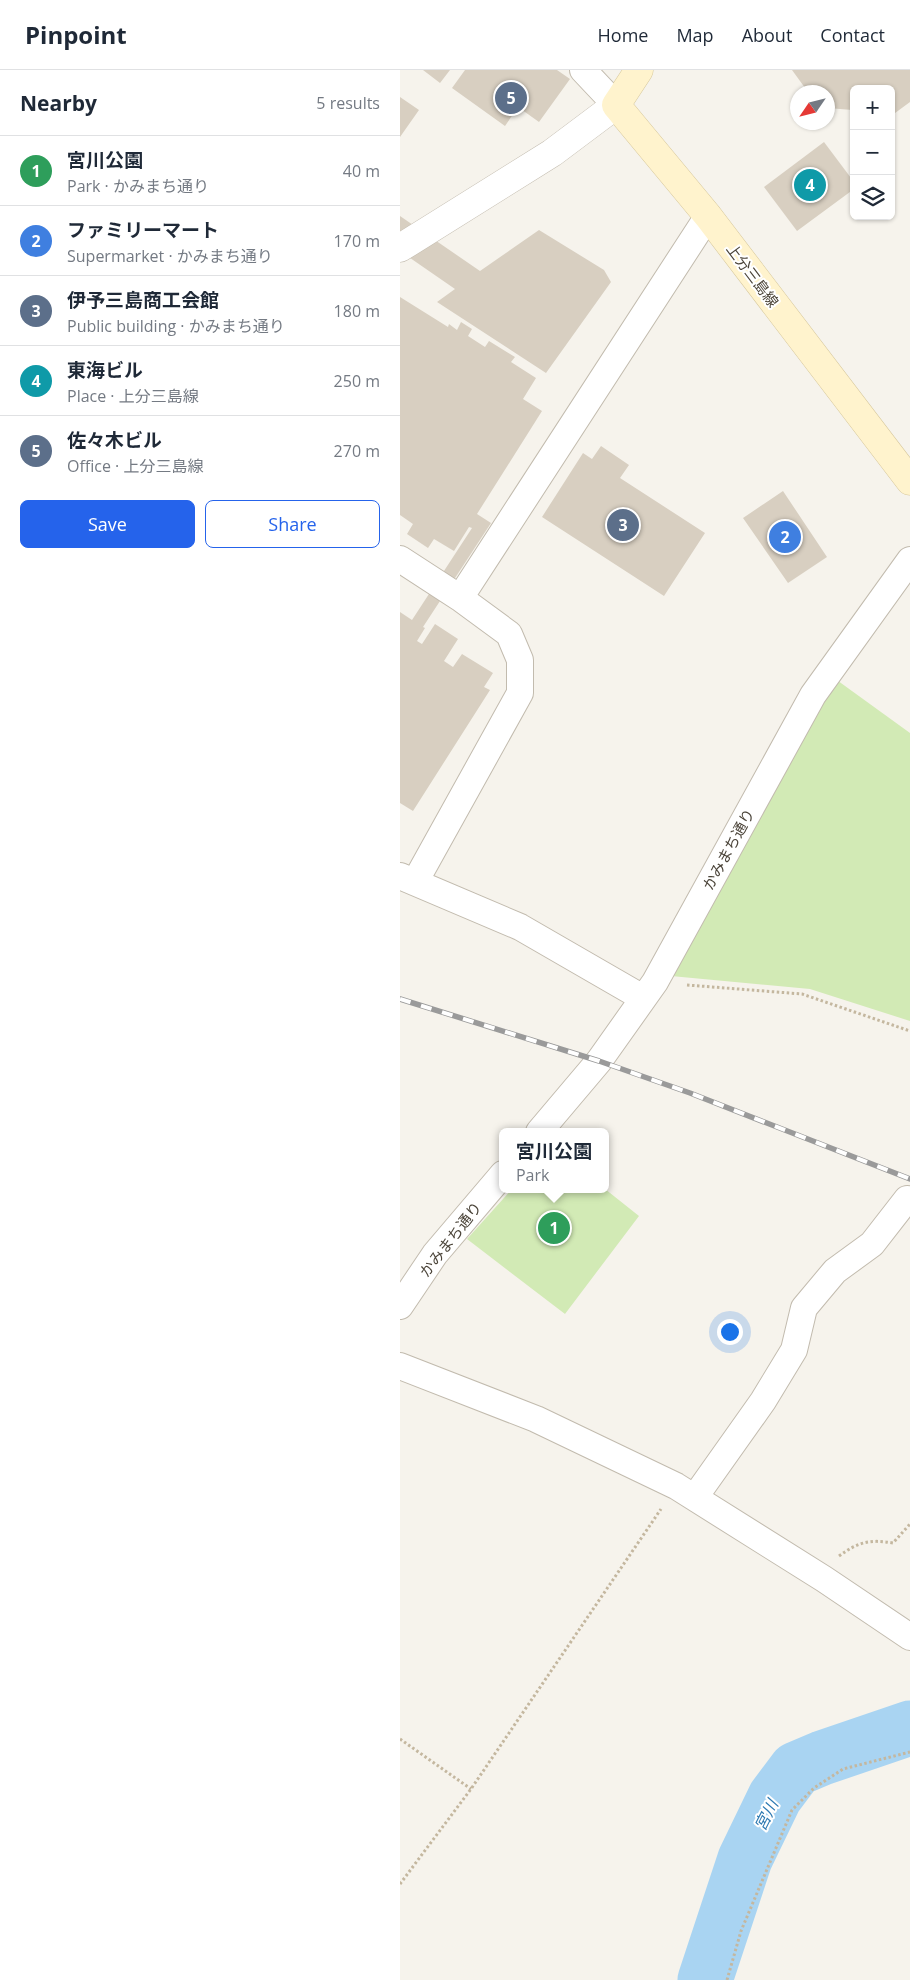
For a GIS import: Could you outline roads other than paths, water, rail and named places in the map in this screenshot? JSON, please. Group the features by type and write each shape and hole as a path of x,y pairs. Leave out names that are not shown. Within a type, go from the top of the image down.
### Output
{"main road":[{"path":"616,105 639,70"},
{"name":"上分三島線","path":"616,105 708,216 910,481"}],"street":[{"path":"400,248 552,153 616,105 584,70"},
{"path":"460,598 708,216"},
{"path":"400,558 460,598 509,634 520,660 520,694 407,879 520,927 649,990"},
{"name":"かみまち通り","path":"542,1128 599,1061 649,990 813,694 910,560"},
{"name":"かみまち通り","path":"400,1306 435,1254 499,1179"},
{"path":"685,1492 763,1401 794,1350 804,1308 835,1271 872,1244 907,1199 910,1201"},
{"path":"400,1366 536,1419 685,1492 824,1579 910,1637"}],"waterway":[{"name":"宮川","path":"705,1980 745,1859 775,1797 796,1769 822,1758 910,1728"}],"railway":[{"path":"400,999 599,1061 690,1093 910,1179"}],"place":[{"name":"佐々木ビル","path":"511,98"},
{"name":"東海ビル","path":"810,185"},
{"name":"伊予三島商工会館","path":"623,525"},
{"name":"ファミリーマート","path":"785,537"},
{"name":"宮川公園","path":"554,1228"}]}
